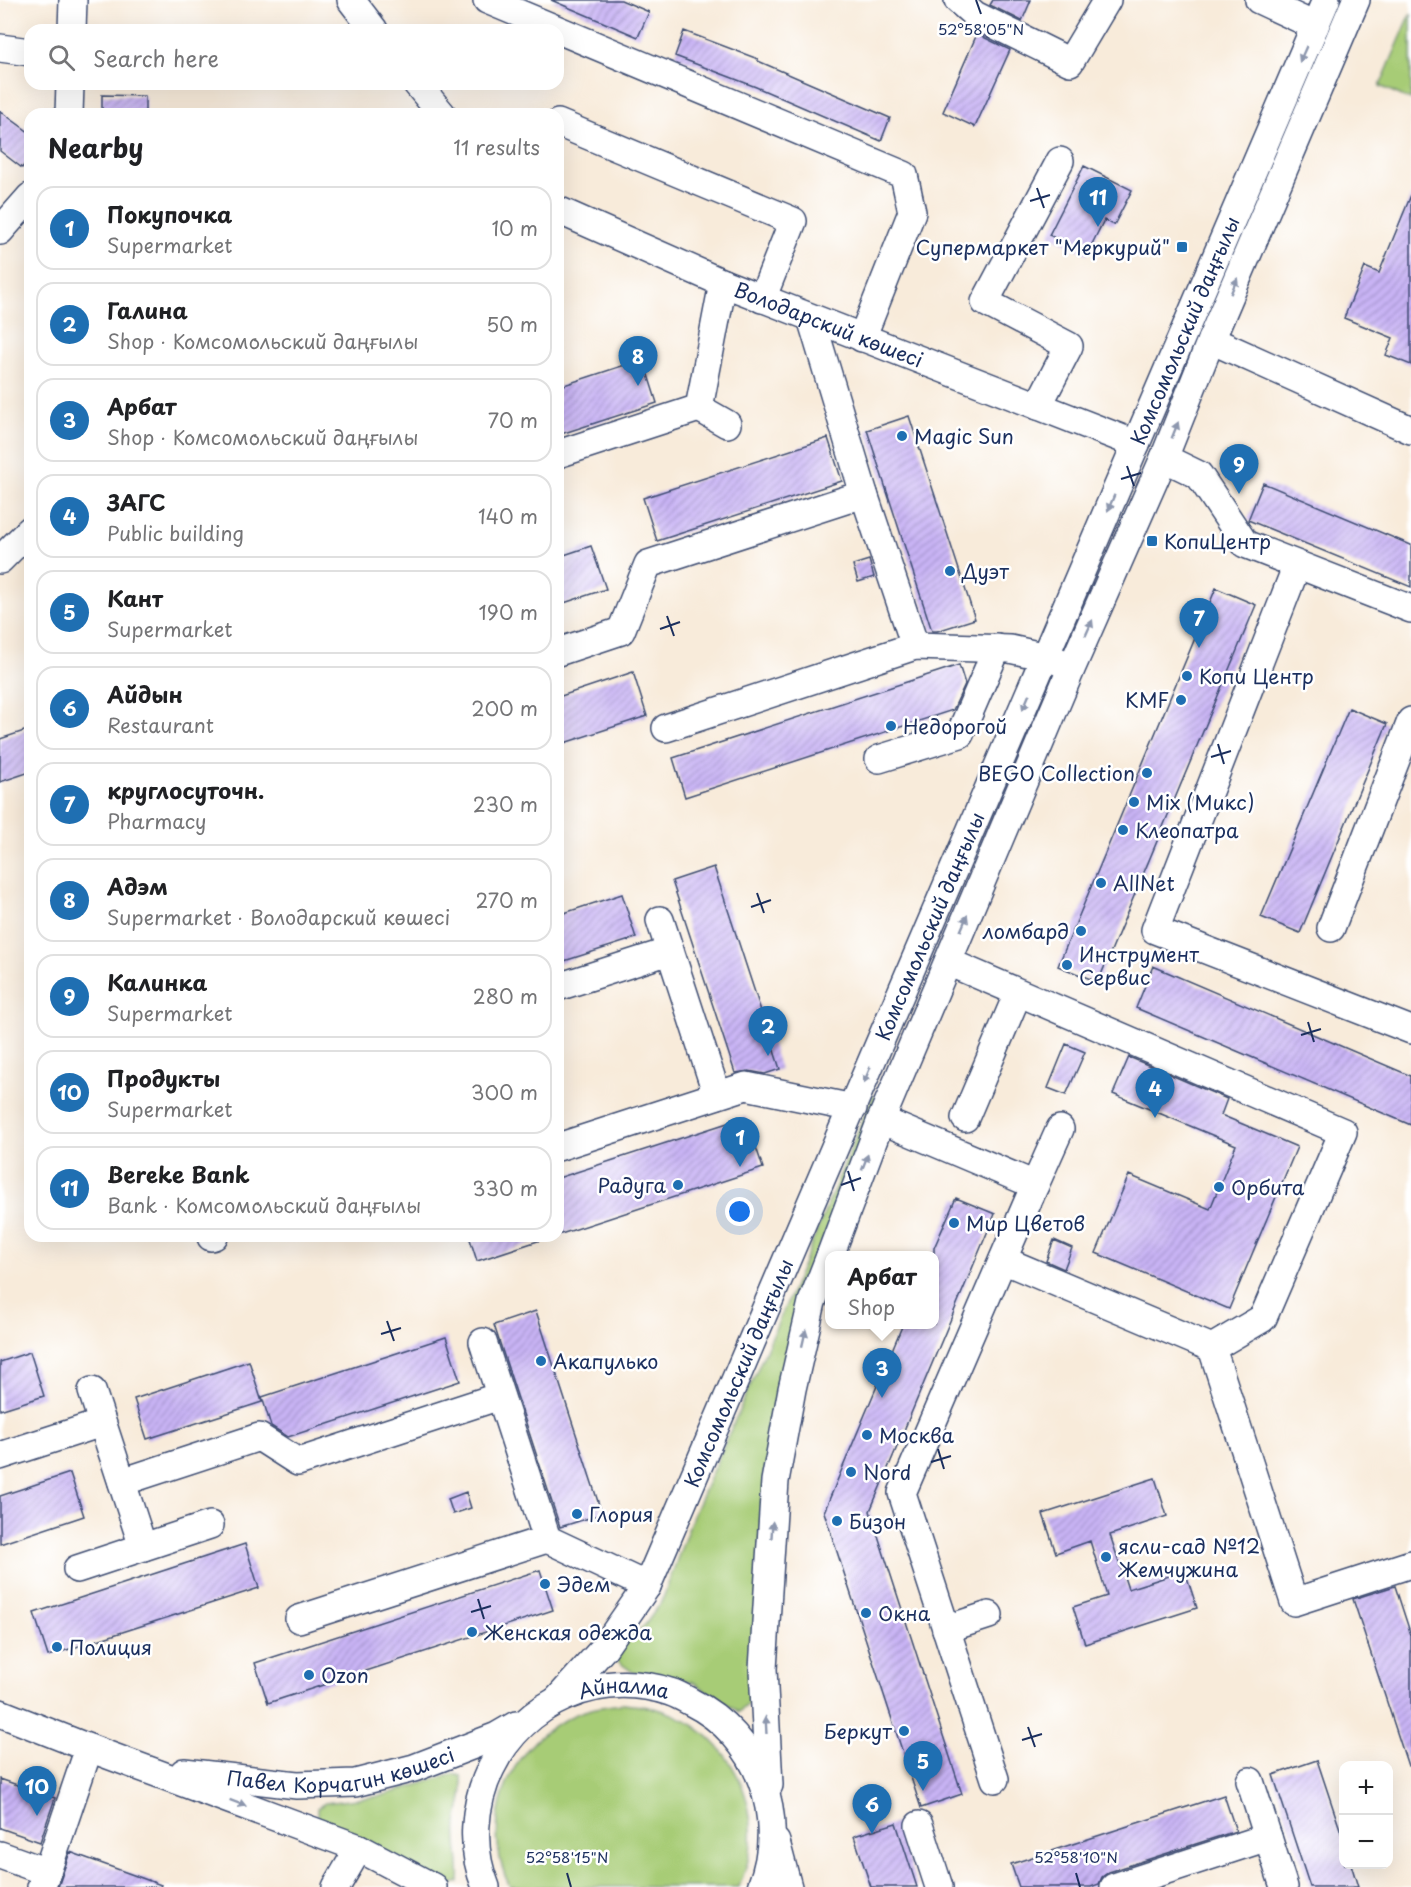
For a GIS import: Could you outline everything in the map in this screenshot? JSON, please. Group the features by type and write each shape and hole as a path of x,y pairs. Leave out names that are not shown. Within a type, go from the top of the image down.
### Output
{"street":[{"path":"72,24 73,0"},
{"path":"351,0 369,24"},
{"path":"488,0 545,24"},
{"path":"958,0 975,15 1070,62 1107,0"},
{"path":"1259,0 1315,26"},
{"name":"Комсомольский даңғылы","path":"558,1699 604,1648 647,1586 1326,0"},
{"name":"Комсомольский даңғылы","path":"832,1251 881,1120 1072,667 1164,458 1211,340 1356,0"},
{"path":"564,32 904,175 912,212 862,338"},
{"path":"0,48 24,51"},
{"path":"69,108 70,90"},
{"path":"422,90 437,108"},
{"path":"564,125 794,221 762,299"},
{"path":"1262,148 1288,160"},
{"path":"1038,406 1069,346 985,302 1060,161"},
{"path":"0,231 24,204"},
{"name":"Володарский көшесі","path":"564,213 723,284 1136,444"},
{"path":"699,408 723,284"},
{"path":"811,318 864,494 915,646"},
{"path":"1211,340 1411,430"},
{"path":"564,452 699,408 727,424"},
{"path":"1164,458 1199,475 1245,544 1411,609"},
{"path":"564,650 621,632 648,564 864,494"},
{"path":"0,560 24,536"},
{"path":"1297,565 1155,930 1411,1030"},
{"path":"666,728 915,646 1010,649 1046,657 1072,667"},
{"path":"879,759 960,734 997,648"},
{"path":"1331,928 1411,721"},
{"path":"660,920 717,1095"},
{"path":"564,985 670,951"},
{"path":"948,962 1342,1132 1263,1318 1212,1348"},
{"path":"965,1118 1018,993"},
{"path":"564,1145 746,1086 853,1108"},
{"path":"881,1120 1035,1185"},
{"path":"995,1779 902,1494 1060,1129"},
{"path":"1003,1260 1212,1348 1294,1602 1411,1564"},
{"name":"Комсомольский даңғылы","path":"771,1816 763,1669 775,1481 792,1389 812,1302 825,1269"},
{"path":"483,1342 547,1539"},
{"path":"92,1391 143,1547"},
{"path":"122,1482 260,1437 298,1462 500,1396"},
{"path":"0,1456 102,1423"},
{"path":"77,1569 210,1525"},
{"path":"299,1619 547,1539 647,1586"},
{"path":"946,1629 989,1615"},
{"name":"Айналма","path":"486,1887 479,1871 475,1829 482,1787 500,1749 528,1718 558,1699 595,1687 633,1684 671,1692 706,1709 735,1735 757,1767 771,1816 768,1870 761,1887"},
{"name":"Павел Корчагин көшесі","path":"0,1713 359,1848 433,1887"},
{"name":"Павел Корчагин көшесі","path":"144,1768 297,1785 355,1783 414,1768 497,1736 528,1718"},
{"path":"0,1855 44,1879 89,1748"},
{"path":"1250,1781 1284,1887"},
{"path":"771,1816 788,1887"},
{"path":"919,1826 939,1887"},
{"path":"1114,1887 1268,1837"},
{"path":"336,1887 359,1848"}],"green space":[{"path":"1411,13 1411,100 1380,86"},
{"path":"873,1095 881,1099 819,1249 754,1699 739,1712 693,1682 634,1673 616,1660 620,1646 645,1625 662,1601 694,1513 792,1291"},
{"path":"623,1704 659,1709 685,1720 719,1748 732,1766 749,1807 751,1829 750,1852 739,1887 510,1887 501,1864 498,1815 504,1792 514,1770 527,1749 545,1732 566,1719 594,1708"},
{"path":"453,1774 461,1776 463,1788 457,1824 459,1882 448,1886 322,1825 317,1818 317,1808 325,1803 381,1796"}],"building":[{"path":"551,0 621,0 649,12 638,37"},
{"path":"993,0 1031,0 1022,21 990,5"},
{"path":"684,31 758,59 758,61 890,118 881,141 756,87 675,56"},
{"path":"977,34 1010,50 975,127 943,112"},
{"path":"102,95 145,96 145,108 102,108"},
{"path":"0,111 24,129 24,165 22,168 0,151"},
{"path":"1084,166 1132,190 1114,225 1104,220 1087,254 1049,235"},
{"path":"1411,195 1411,365 1386,355 1393,338 1344,318 1365,267 1379,273"},
{"path":"643,359 657,403 564,433 564,385"},
{"path":"909,416 975,619 937,631 932,631 867,430"},
{"path":"828,438 842,481 657,541 643,498"},
{"path":"1263,483 1411,545 1411,587 1248,520"},
{"path":"591,546 606,589 564,603 564,555"},
{"path":"869,560 874,577 858,582 853,565"},
{"path":"1216,588 1256,605 1098,982 1058,966"},
{"path":"959,665 965,684 953,710 685,797 673,758"},
{"path":"633,672 647,716 564,743 564,695"},
{"path":"1349,708 1387,724 1300,933 1261,917"},
{"path":"24,731 24,774 0,782 0,739"},
{"path":"714,867 780,1069 765,1074 749,1071 735,1073 672,881"},
{"path":"622,894 636,938 564,961 564,913"},
{"path":"1153,966 1411,1076 1411,1125 1136,1008"},
{"path":"1066,1044 1085,1052 1066,1095 1048,1088"},
{"path":"1129,1057 1227,1099 1221,1115 1297,1147 1229,1309 1096,1253 1129,1175 1210,1209 1236,1145 1113,1094"},
{"path":"746,1117 763,1168 564,1233 564,1176"},
{"path":"956,1198 995,1214 870,1511 962,1794 921,1808 824,1512 901,1329 939,1329 939,1251 934,1251"},
{"path":"1054,1240 1072,1248 1064,1269 1046,1261"},
{"path":"471,1242 535,1242 477,1261"},
{"path":"536,1311 602,1514 560,1527 494,1325"},
{"path":"446,1337 460,1381 288,1437 271,1426 262,1397"},
{"path":"30,1352 44,1396 0,1410 0,1362"},
{"path":"249,1361 262,1402 147,1439 134,1399"},
{"path":"70,1473 84,1516 0,1544 0,1496"},
{"name":"ясли-сад №12 Жемчужина","path":"1155,1478 1167,1516 1110,1535 1128,1589 1185,1571 1197,1608 1085,1644 1073,1607 1107,1596 1090,1541 1056,1553 1043,1514"},
{"path":"466,1492 471,1508 453,1514 448,1499"},
{"path":"245,1544 259,1588 48,1656 34,1613"},
{"path":"540,1570 553,1610 268,1703 255,1663"},
{"path":"1395,1586 1411,1635 1411,1766 1408,1766 1353,1599"},
{"path":"1317,1760 1339,1826 1339,1869 1353,1869 1358,1887 1310,1887 1273,1775"},
{"path":"0,1779 55,1798 40,1842 0,1828"},
{"path":"1224,1795 1236,1831 1109,1872 1102,1877 1099,1884 1091,1887 1019,1887 1011,1864"},
{"path":"896,1823 917,1887 871,1887 854,1836"},
{"path":"70,1852 161,1885 160,1887 58,1887"}],"place":[{"name":"Bereke Bank","path":"1098,227"},
{"name":"Супермаркет \"Меркурий\"","path":"1182,247"},
{"name":"Адэм","path":"638,386"},
{"name":"Magic Sun","path":"902,436"},
{"name":"Калинка","path":"1239,494"},
{"name":"КопиЦентр","path":"1152,541"},
{"name":"Дуэт","path":"950,571"},
{"name":"круглосуточн.","path":"1199,648"},
{"name":"Копи Центр","path":"1187,676"},
{"name":"KMF","path":"1181,700"},
{"name":"Недорогой","path":"891,726"},
{"name":"BEGO Collection","path":"1147,773"},
{"name":"Mix (Микс)","path":"1134,802"},
{"name":"Клеопатра","path":"1123,830"},
{"name":"AllNet","path":"1101,883"},
{"name":"ломбард","path":"1081,931"},
{"name":"Инструмент Сервис","path":"1067,965"},
{"name":"Галина","path":"768,1056"},
{"name":"ЗАГС","path":"1155,1118"},
{"name":"Покупочка","path":"740,1167"},
{"name":"Радуга","path":"678,1185"},
{"name":"Орбита","path":"1219,1187"},
{"name":"Мир Цветов","path":"954,1223"},
{"name":"Акапулько","path":"541,1361"},
{"name":"Арбат","path":"882,1398"},
{"name":"Москва","path":"867,1435"},
{"name":"Nord","path":"851,1472"},
{"name":"Глория","path":"577,1514"},
{"name":"Бизон","path":"837,1521"},
{"name":"ясли-сад №12 Жемчужина","path":"1106,1557"},
{"name":"Эдем","path":"545,1584"},
{"name":"Окна","path":"866,1613"},
{"name":"Женская одежда","path":"472,1632"},
{"name":"Полиция","path":"57,1647"},
{"name":"Ozon","path":"309,1675"},
{"name":"Беркут","path":"904,1731"},
{"name":"Кант","path":"923,1791"},
{"name":"Продукты","path":"37,1816"},
{"name":"Айдын","path":"872,1834"}]}
